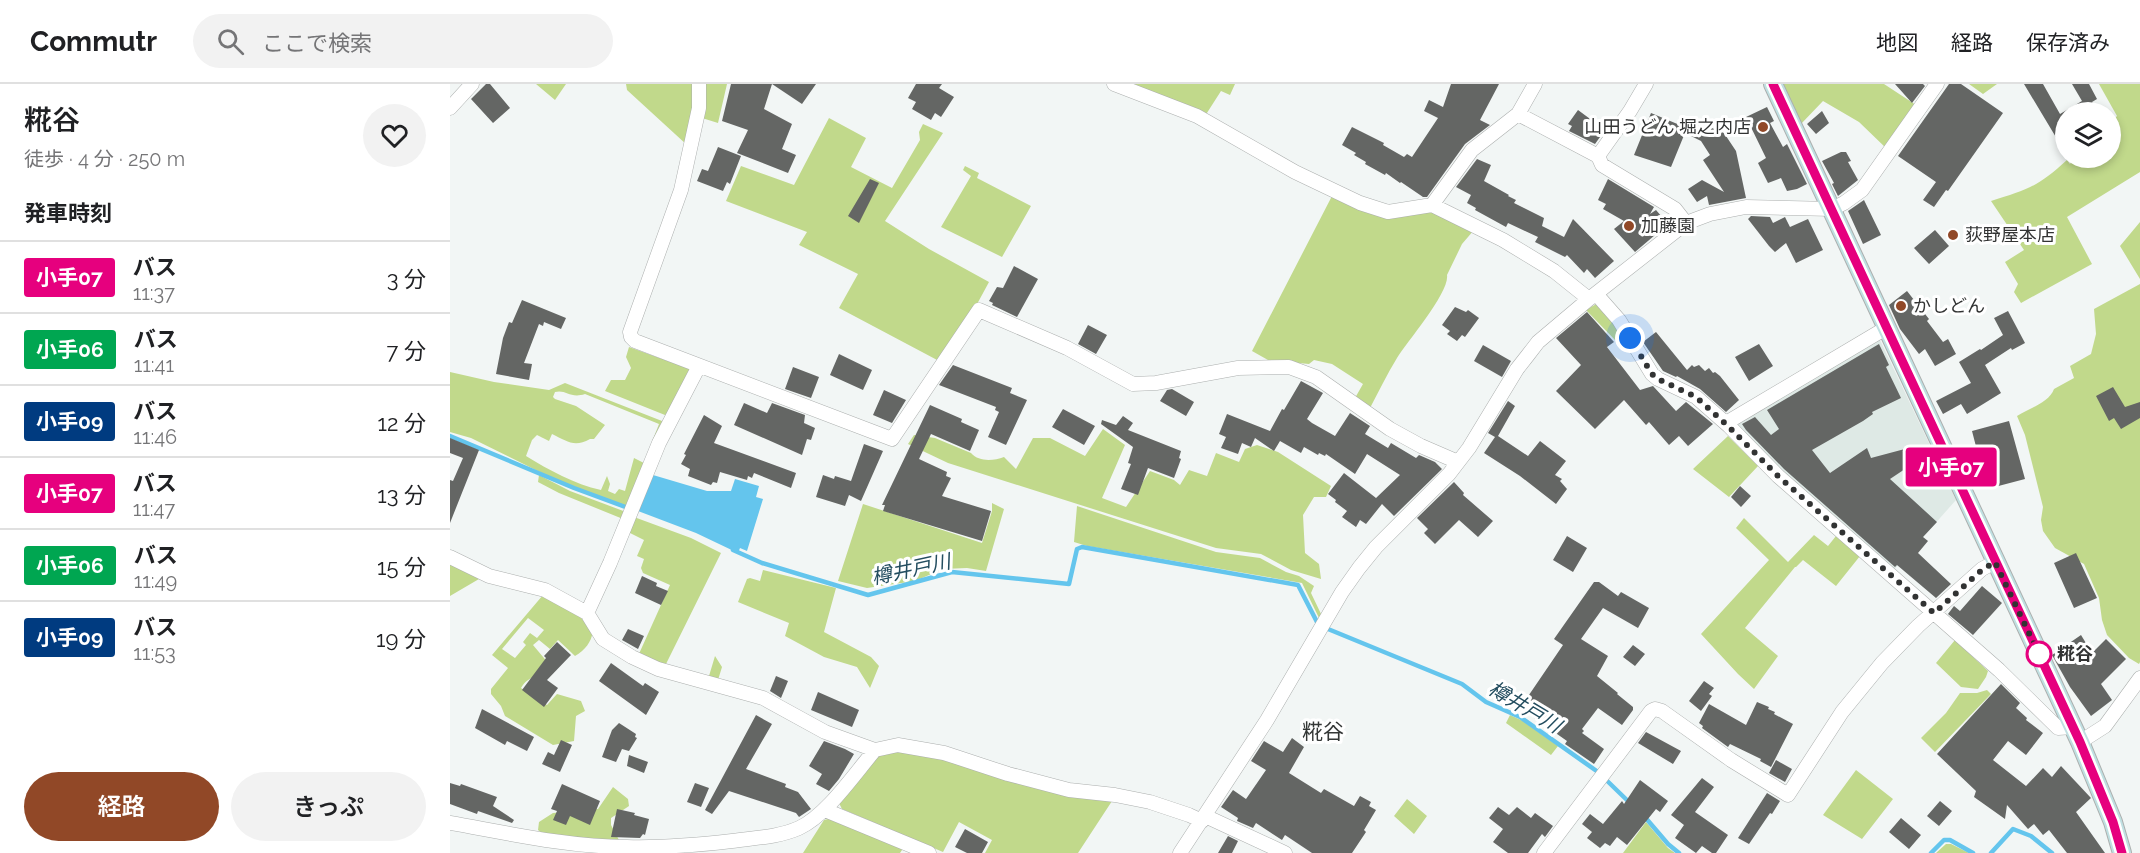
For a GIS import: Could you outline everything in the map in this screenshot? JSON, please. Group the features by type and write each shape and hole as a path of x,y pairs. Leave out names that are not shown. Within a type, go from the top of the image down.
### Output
{"main road":[{"path":"1773,84 2077,735 2113,822 2122,853"}],"street":[{"path":"450,108 472,84"},
{"path":"699,84 699,108 681,190 630,332 631,338 635,341 892,439 979,310 1067,348 1133,384 1156,383 1238,368 1280,367 1304,371 1390,429 1458,462"},
{"path":"1114,84 1197,117 1295,172 1360,202 1388,212 1432,205 1503,240 1564,278 1619,320 1652,374 1696,397 1726,423 1778,476 1999,670 2058,728 2077,735 2105,726 2140,678"},
{"path":"1432,205 1472,150 1518,114 1535,84"},
{"path":"1598,156 1646,84"},
{"path":"1180,853 1267,720 1342,592 1376,547 1449,474 1469,448 1517,369 1538,342 1686,223 1710,214 1746,207 1832,209 1845,203 1862,190 1937,84"},
{"path":"1518,114 1598,156 1602,165 1675,209 1686,223"},
{"path":"1726,423 1886,328"},
{"path":"587,613 659,443 699,366"},
{"path":"450,557 489,576 545,590 587,613 603,639 632,657 658,669 764,698 825,732 875,750 898,745 944,753 1008,774 1069,790 1150,802 1203,818 1286,853"},
{"path":"1544,853 1651,711 1655,710 1662,711 1731,760 1788,795 1842,712 1882,663 1918,626 1982,570 1995,562"},
{"path":"450,823 549,840 625,848 727,841 782,833 799,828 825,810 875,750"},
{"path":"825,810 929,853"}],"shaded area":[{"path":"1875,338 1880,340 1956,500 1892,572 1755,450 1734,422"}],"green space":[{"path":"536,84 566,84 555,100"},
{"path":"626,84 695,84 695,105 687,145 627,90"},
{"path":"705,84 727,84 718,123 702,118"},
{"path":"1124,84 1235,84 1230,95 1221,91 1205,116"},
{"path":"1780,84 1884,84 1916,105 1887,149 1859,122 1823,101 1800,125"},
{"path":"1969,84 1997,84 1983,94"},
{"path":"2099,84 2140,84 2140,172 2067,217 2092,264 2021,303 2014,292 2018,284 2005,262 2024,250 1991,201 2032,186 2058,168 2121,168 2121,102 2109,102"},
{"path":"829,118 866,138 851,167 892,188 920,140 919,132 923,124 943,133 885,221 929,249 989,282 976,306 939,361 839,308 858,274 799,245 807,232 726,201 741,166 794,185"},
{"path":"965,166 979,173 977,178 1031,206 1002,257 941,227 971,176 963,170"},
{"path":"1332,196 1355,206 1430,210 1474,230 1462,244 1435,305 1397,358 1370,408 1355,398 1363,384 1332,364 1314,360 1309,364 1268,360 1252,351"},
{"path":"2140,222 2140,279 2120,246"},
{"path":"2140,284 2139,664 2129,658 2107,635 2099,598 2084,564 2055,548 2043,531 2041,520 2043,507 2025,435 2017,416 2043,402 2054,389 2074,378 2070,366 2091,354 2096,334 2094,309"},
{"path":"1598,303 1624,334 1615,340 1586,310"},
{"path":"629,347 690,369 672,412 665,415 605,391 611,380 625,380 631,368 626,357"},
{"path":"450,372 494,382 549,390 565,383 665,423 646,457 659,424 585,394 576,395 559,391 555,392 553,397 555,399 576,406 605,425 594,439 584,442 571,442 552,434 549,441 537,435 532,440 526,456 571,480 601,490 607,476 610,484 608,491 615,494 619,489 625,491 634,458 644,463 627,508 564,484 471,438 450,432"},
{"path":"1103,429 1125,445 1102,498 1126,507 1150,471 1174,480 1180,485 1189,470 1207,476 1216,453 1239,462 1245,449 1257,445 1278,452 1331,486 1326,497 1314,497 1303,515 1305,553 1319,564 1321,579 1291,570 1261,554 1216,548 948,463 908,444 914,435 935,438 982,459 991,460 1004,457 1016,469 1033,438 1050,438 1085,456"},
{"path":"1728,436 1758,466 1729,497 1693,469"},
{"path":"539,475 570,491 626,512 623,519 538,482"},
{"path":"992,503 1004,509 986,571 967,568 943,569 915,581 867,588 838,581 863,504 982,543 992,511"},
{"path":"1077,506 1216,552 1260,558 1286,572 1299,576 1314,586 1311,593 1322,616 1320,620 1302,583 1074,542"},
{"path":"634,517 691,538 721,553 665,666 638,656 670,585 643,573 641,568 644,559 637,556 644,540 628,532"},
{"path":"1744,518 1788,562 1814,535 1828,546 1836,536 1860,556 1836,586 1803,560 1745,628 1778,656 1754,689 1701,634 1769,560 1736,528"},
{"path":"450,561 479,579 450,596"},
{"path":"763,570 836,588 824,632 871,657 879,666 870,688 857,667 824,657 785,636 789,623 738,602 747,579 760,581"},
{"path":"543,595 576,612 593,631 587,646 575,656 558,640 550,649 539,640 533,645 549,664 546,669 524,683 521,688 547,705 557,694 581,701 585,711 576,716 574,741 553,745 505,716 501,706 491,694 491,689 508,668 492,655","holes":["528,618 544,630 537,638 530,633 523,642 526,645 515,658 502,649"]},
{"path":"1955,640 1988,671 1978,689 1961,687 1936,663"},
{"path":"715,656 722,667 718,680 709,676"},
{"path":"1987,690 1991,694 1935,752 1921,738 1946,713 1960,693 1977,693"},
{"path":"1510,715 1523,721 1558,746 1551,755 1506,723"},
{"path":"890,751 916,753 1114,798 1078,853 985,853 992,840 959,822 943,852 842,809 839,803 875,757"},
{"path":"1856,770 1893,799 1862,839 1823,815"},
{"path":"613,787 628,799 629,806 611,818 611,825 620,842 543,834 538,830 539,822 553,813 598,809"},
{"path":"1407,799 1427,816 1414,834 1394,816"},
{"path":"832,818 904,847 900,853 803,853 824,820"},
{"path":"1646,822 1668,848 1675,853 1623,853"},
{"path":"1946,844 1951,844 1969,853 1936,853"}],"water":[{"path":"653,475 707,491 731,491 735,479 759,486 756,497 763,499 747,551 740,548 738,553 696,533 638,511"}],"building":[{"path":"486,84 490,84 510,108 493,123 471,99"},
{"path":"731,84 772,84 764,109 792,124 782,149 796,155 788,173 737,153 748,130 722,121"},
{"path":"772,84 816,84 802,104"},
{"path":"916,84 942,84 939,88 954,97 941,117 935,113 931,120 912,109 916,102 908,98"},
{"path":"1451,84 1499,84 1480,120 1490,125 1465,144 1427,197 1423,197 1386,173 1385,175 1365,164 1366,162 1354,155 1356,153 1342,145 1352,127 1384,143 1383,145 1404,157 1407,154 1412,157 1438,118 1424,111 1429,100 1443,107"},
{"path":"1895,84 1923,84 1925,86 1912,103"},
{"path":"1949,84 1961,84 2003,113 1948,191 1946,190 1934,207 1923,200 1936,182 1898,156"},
{"path":"2024,84 2043,84 2055,105 2055,136"},
{"path":"2072,84 2089,84 2097,99 2092,102 2080,102 2082,101"},
{"path":"1767,107 1774,121 1770,123 1783,147 1787,144 1807,184 1797,189 1787,191 1781,178 1768,183 1758,163 1766,158 1746,117"},
{"path":"1578,110 1605,130 1595,144 1569,131 1572,126 1568,124"},
{"path":"1822,111 1829,123 1816,134 1807,124"},
{"path":"1651,113 1687,128 1671,167 1634,155"},
{"path":"1695,121 1724,133 1736,151 1746,198 1709,205 1707,196 1697,202 1688,189 1702,180 1724,192 1703,160 1710,155 1701,141 1689,135"},
{"path":"718,147 741,156 730,184 727,182 723,191 697,181 702,169 708,171"},
{"path":"1846,152 1851,161 1848,162 1858,180 1838,196 1822,161"},
{"path":"1477,159 1491,165 1484,181 1516,200 1514,203 1544,218 1542,226 1564,237 1573,219 1614,261 1595,278 1587,269 1584,273 1567,255 1565,257 1535,242 1538,237 1508,223 1506,227 1475,210 1476,208 1467,203 1471,195 1456,187"},
{"path":"870,179 879,183 859,223 848,216"},
{"path":"1608,179 1654,207 1650,214 1656,210 1668,224 1635,252 1614,229 1624,221 1603,209 1606,204 1598,200"},
{"path":"1864,200 1881,235 1863,244 1848,211"},
{"path":"1751,216 1770,217 1773,223 1785,217 1790,227 1808,219 1823,250 1796,263 1786,243 1775,252 1769,246 1748,219"},
{"path":"1935,230 1949,246 1929,264 1914,248"},
{"path":"1014,266 1038,279 1017,317 992,305 993,303 989,301 997,287 1003,288"},
{"path":"1907,291 1929,319 1927,321 1943,342 1948,339 1956,354 1935,366 1925,349 1919,354 1900,329 1889,305"},
{"path":"522,300 566,318 561,329 544,322 543,326 539,324 524,363 532,364 529,380 496,374 503,338"},
{"path":"1455,307 1466,312 1468,310 1479,318 1465,337 1462,335 1457,341 1447,334 1450,331 1442,325"},
{"path":"2008,311 2025,343 2012,350 2011,348 1985,365 2001,393 1967,414 1961,404 1943,414 1936,401 1971,383 1959,362 2003,335 1994,318"},
{"path":"1587,312 1614,342 1607,347 1640,390 1653,386 1676,411 1686,402 1713,424 1688,446 1679,436 1669,445 1649,422 1646,425 1624,400 1595,429 1556,391 1581,365 1556,338"},
{"path":"1088,325 1107,335 1096,354 1078,344"},
{"path":"1656,332 1687,370 1692,365 1694,367 1699,365 1705,371 1709,368 1720,376 1739,400 1726,412 1700,389 1663,371 1643,342"},
{"path":"1759,344 1773,366 1749,381 1735,357"},
{"path":"1879,344 1889,365 1886,367 1901,398 1872,412 1873,414 1863,421 1812,450 1830,473 1867,448 1871,458 1916,446 1923,457 1890,479 1937,522 1923,537 1928,541 1918,553 1951,584 1936,598 1897,565 1895,567 1784,469 1742,424 1755,417 1771,435 1779,429 1767,410"},
{"path":"1483,345 1511,361 1502,377 1474,361"},
{"path":"839,354 872,370 863,390 830,375"},
{"path":"953,365 1012,388 1010,393 1027,400 1006,445 988,437 999,412 995,410 996,407 939,385"},
{"path":"793,367 819,377 811,398 785,389"},
{"path":"1301,381 1323,393 1307,419 1312,423 1335,436 1350,413 1370,426 1365,434 1388,448 1391,443 1416,458 1419,455 1435,462 1442,469 1394,516 1382,504 1366,524 1360,520 1356,527 1342,517 1347,511 1328,494 1344,473 1376,498 1400,475 1367,454 1355,474 1326,454 1325,456 1319,453 1318,455 1304,447 1301,453 1280,441 1274,451 1255,438 1251,447 1242,443 1238,454 1221,448 1226,437 1219,434 1227,414 1270,431"},
{"path":"2113,387 2125,407 2140,402 2140,418 2121,429 2114,418 2109,421 2096,396"},
{"path":"1172,389 1194,402 1186,416 1160,401 1167,390"},
{"path":"884,390 906,400 892,423 873,415"},
{"path":"1508,401 1515,406 1498,436 1528,456 1540,441 1566,461 1555,475 1562,479 1560,481 1567,489 1556,504 1520,476 1484,453 1495,437 1488,433"},
{"path":"744,403 767,413 772,403 805,415 804,423 815,428 811,440 807,439 802,455 734,425"},
{"path":"930,405 962,419 961,422 979,430 970,451 931,434 919,459 947,472 946,476 951,478 942,496 991,511 982,541 883,511 885,505 882,505"},
{"path":"1063,409 1095,426 1084,445 1052,427"},
{"path":"704,415 722,426 714,443 796,473 791,488 754,473 752,478 748,476 747,480 720,472 717,483 713,482 711,485 688,476 690,469 681,464"},
{"path":"1123,416 1133,423 1128,430 1181,451 1179,458 1181,459 1174,478 1148,468 1138,495 1121,489 1131,464 1128,463 1133,447 1101,424 1102,420 1116,425"},
{"path":"2009,421 2025,479 1987,489 1972,431"},
{"path":"450,438 479,450 450,523 450,480 453,481 463,458 450,453"},
{"path":"864,444 883,451 861,501 849,495 845,506 816,497 823,475 851,481"},
{"path":"1454,482 1464,493 1463,495 1493,521 1478,537 1459,520 1435,544 1424,533 1428,529 1417,518"},
{"path":"1740,486 1751,496 1741,507 1731,497"},
{"path":"1567,536 1587,548 1573,572 1553,560"},
{"path":"2076,553 2097,598 2074,608 2054,563"},
{"path":"642,576 668,591 661,605 635,593"},
{"path":"1594,582 1599,582 1618,596 1621,592 1649,608 1638,628 1603,608 1581,639 1608,656 1597,676 1633,707 1622,725 1598,708 1582,729 1584,731 1582,733 1604,749 1594,764 1565,744 1567,741 1520,708 1563,645 1554,639"},
{"path":"1982,586 2002,603 1973,635 1948,614 1954,606 1960,611"},
{"path":"628,629 644,636 638,649 622,640"},
{"path":"2081,635 2092,653 2106,639 2126,659 2101,684 2112,700 2091,716 2070,687 2052,655"},
{"path":"557,642 571,655 547,680 558,688 544,707 522,690 546,658 544,656"},
{"path":"1633,645 1645,654 1635,666 1623,657"},
{"path":"611,663 643,686 645,683 659,692 646,715 599,681"},
{"path":"776,676 788,681 781,698 770,691"},
{"path":"1704,681 1714,688 1709,694 1712,696 1701,711 1689,701"},
{"path":"2001,684 2020,703 2016,708 2027,718 2026,720 2043,733 2026,755 2008,741 1993,760 2026,786 2043,768 2052,777 2061,766 2091,798 2076,812 2105,853 2067,853 2049,830 2043,835 2034,824 2028,829 2007,805 2005,819 1974,797 1976,791 1937,754"},
{"path":"818,692 859,710 852,727 811,710"},
{"path":"1757,702 1769,707 1768,709 1775,712 1774,714 1793,724 1771,767 1760,761 1761,759 1730,744 1728,747 1702,728 1703,726 1699,723 1709,704 1746,725"},
{"path":"482,709 534,737 527,751 507,741 505,745 475,728"},
{"path":"756,715 772,724 746,769 786,784 785,787 798,792 811,809 799,817 796,813 729,791 712,814 705,810"},
{"path":"619,723 636,734 637,738 629,751 622,749 616,762 602,757 612,730"},
{"path":"1646,732 1681,751 1673,764 1638,743"},
{"path":"1292,738 1304,747 1289,773 1321,793 1324,789 1354,806 1360,796 1371,802 1369,806 1376,810 1364,830 1366,832 1352,853 1312,853 1285,835 1282,840 1256,823 1253,828 1237,821 1238,818 1221,807 1233,790 1246,799 1266,770 1251,761 1264,741 1283,752"},
{"path":"561,740 572,745 560,772 542,764 548,752 554,755"},
{"path":"824,741 854,754 829,791 816,784 822,774 809,766"},
{"path":"629,755 648,762 644,773 627,766"},
{"path":"1776,760 1792,769 1785,782 1769,773"},
{"path":"1702,778 1714,787 1695,812 1728,835 1716,853 1702,846 1696,853 1675,838 1684,825 1671,815"},
{"path":"1640,780 1668,801 1660,812 1656,809 1627,845 1617,837 1610,846 1605,843 1600,848 1587,838 1592,832 1582,824 1590,814 1603,824 1622,801 1624,804"},
{"path":"450,783 460,786 461,784 497,797 493,806 514,820 512,823 450,804"},
{"path":"695,783 709,788 701,807 687,802"},
{"path":"562,784 600,801 590,825 570,816 566,825 553,820 557,811 551,809"},
{"path":"1767,793 1780,801 1749,844 1738,838"},
{"path":"1940,801 1952,811 1939,826 1927,816"},
{"path":"1498,807 1509,815 1517,807 1531,818 1535,813 1553,826 1545,837 1542,834 1528,853 1508,853 1493,842 1503,829 1489,818"},
{"path":"617,809 649,819 645,835 643,834 640,838 611,837"},
{"path":"1901,818 1921,835 1909,849 1889,832"},
{"path":"965,829 988,842 982,853 967,853 955,847"},
{"path":"1228,836 1238,841 1232,853 1218,853"}],"waterway":[{"name":"樽井戸川","path":"450,436 574,488 631,509"},
{"name":"樽井戸川","path":"733,550 762,563 868,595 952,572 1069,584 1077,549 1082,547 1298,585 1317,622"},
{"name":"樽井戸川","path":"1328,629 1462,684 1486,702 1520,717 1598,772 1631,804"},
{"name":"樽井戸川","path":"1644,816 1668,844 1679,853"},
{"name":"樽井戸川","path":"1991,853 2013,829 2031,836 2052,853"},
{"name":"樽井戸川","path":"1931,853 1944,840 1950,840 1973,853"}],"bus line":[{"name":"小手07","path":"1773,84 2080,742 2113,822 2122,853"}],"place":[{"name":"山田うどん 堀之内店","path":"1763,127"},
{"name":"加藤園","path":"1629,226"},
{"name":"荻野屋本店","path":"1953,235"},
{"name":"かしどん","path":"1901,306"},
{"name":"糀谷","path":"2039,654"}],"district":[{"name":"糀谷","path":"1323,732"}],"route":[{"path":"1630,338 1652,374 1696,397 1778,476 1934,613 1982,570 1995,562 2039,654"}]}
